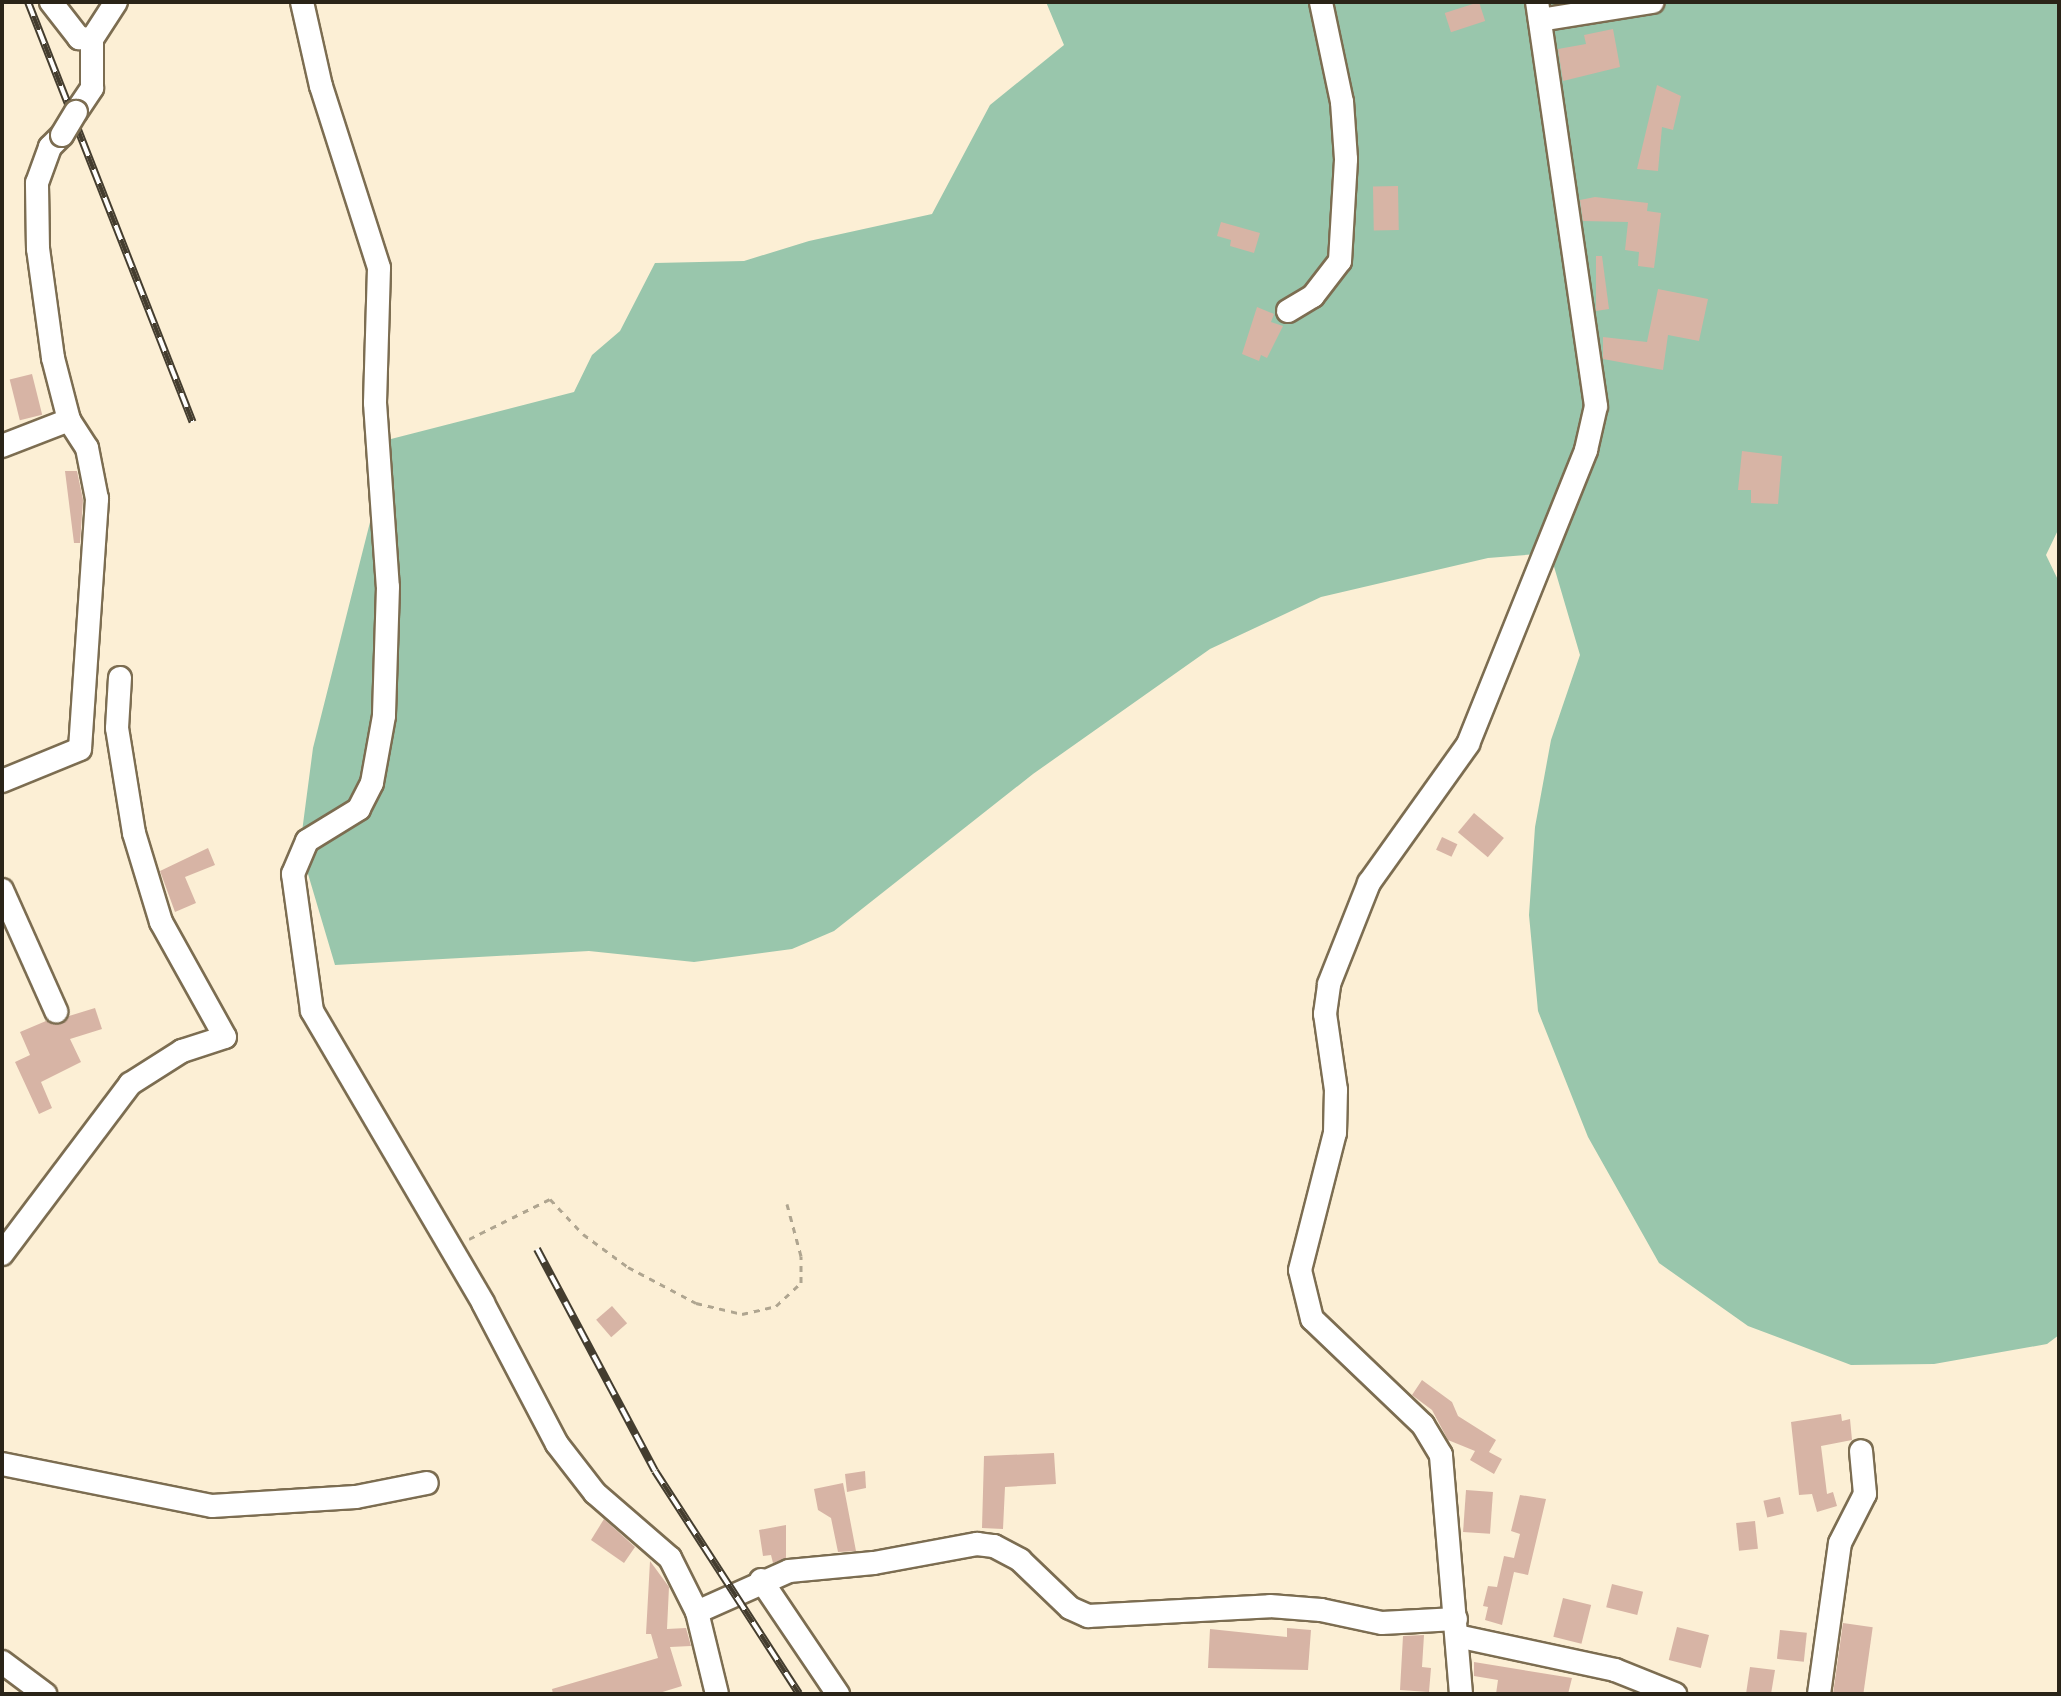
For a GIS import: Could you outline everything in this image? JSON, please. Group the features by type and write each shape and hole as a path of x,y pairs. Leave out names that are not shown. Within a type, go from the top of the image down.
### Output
{"street":[{"path":"51,2 79,38 92,39"},
{"path":"2,781 80,749 97,499 87,448 69,420 47,328 38,249 37,183 50,147 62,135 92,88 92,39 116,2"},
{"path":"302,2 321,86 379,268 375,403 388,587 384,716 372,783 359,809 307,841 296,858 294,891 312,1011 450,1246 557,1444 595,1493 656,1541 697,1612 717,1694"},
{"path":"1288,311 1313,296 1340,261 1346,159 1342,102 1321,2"},
{"path":"1461,1694 1441,1455 1423,1425 1312,1319 1300,1270 1335,1133 1336,1090 1325,1014 1329,984 1369,883 1468,744 1592,430 1596,406 1589,336 1539,11 1653,2"},
{"path":"2,446 69,420"},
{"path":"2,1254 130,1084 182,1051 225,1037 161,922 134,833 117,728 120,678"},
{"path":"2,890 56,1011"},
{"path":"1819,1694 1840,1543 1865,1494 1861,1451"},
{"path":"2,1464 212,1506 356,1497 427,1483"},
{"path":"697,1612 761,1580 789,1571 874,1563 977,1544 994,1546 1020,1560 1070,1608 1088,1616 1270,1606 1321,1610 1382,1623 1456,1627 1615,1670 1675,1694"},
{"path":"761,1580 838,1694"},
{"path":"2,1662 45,1694"}],"path":[{"path":"450,1246 550,1199 583,1234 628,1267 696,1303 729,1313 758,1312 784,1301 801,1283 801,1256 787,1204"}],"green space":[{"path":"1046,2 2059,2 2059,528 2046,555 2059,582 2059,1335 2047,1344 1934,1364 1851,1365 1748,1326 1659,1263 1588,1137 1538,1011 1529,915 1535,827 1551,740 1580,655 1550,553 1488,558 1321,597 1210,649 1033,774 834,931 792,949 694,962 589,951 335,965 300,847 313,748 391,439 574,392 592,355 620,331 655,263 744,261 809,241 932,214 990,105 1064,45"}],"building":[{"path":"1479,2 1485,21 1451,32 1445,13"},
{"path":"1613,29 1620,67 1563,81 1558,49 1586,44 1584,35"},
{"path":"1657,85 1681,96 1673,130 1662,127 1658,171 1637,169"},
{"path":"1373,186 1398,186 1399,230 1374,230"},
{"path":"1595,197 1648,203 1647,211 1661,213 1654,268 1638,266 1639,252 1625,250 1628,222 1583,221 1580,200"},
{"path":"1221,222 1260,233 1254,253 1230,246 1231,240 1217,236"},
{"path":"1596,256 1602,256 1609,309 1596,311"},
{"path":"1658,289 1708,299 1699,341 1668,335 1663,370 1603,359 1603,337 1647,342"},
{"path":"1257,307 1274,314 1271,322 1283,326 1267,358 1261,355 1259,361 1242,354"},
{"path":"32,374 42,415 20,420 10,380"},
{"path":"1742,451 1782,456 1778,504 1751,503 1751,490 1738,490"},
{"path":"65,471 77,471 83,500 80,543 74,543"},
{"path":"1474,813 1504,838 1488,857 1458,832"},
{"path":"1442,837 1457,844 1451,857 1436,850"},
{"path":"208,848 215,865 185,877 196,903 175,912 160,871"},
{"path":"95,1008 102,1029 70,1039 81,1062 41,1082 52,1108 39,1114 15,1062 30,1055 20,1032 46,1021 61,1024 69,1016"},
{"path":"612,1306 627,1323 611,1337 596,1320"},
{"path":"1422,1380 1452,1402 1458,1416 1496,1440 1489,1452 1502,1459 1494,1474 1470,1460 1475,1451 1448,1440 1432,1410 1412,1395"},
{"path":"1841,1414 1842,1421 1850,1419 1852,1440 1821,1446 1827,1494 1833,1492 1837,1506 1817,1512 1812,1494 1799,1495 1791,1422"},
{"path":"1054,1453 1056,1484 1005,1487 1003,1529 982,1528 984,1456"},
{"path":"865,1471 866,1488 847,1492 845,1474"},
{"path":"843,1483 856,1551 838,1552 831,1518 818,1510 814,1489"},
{"path":"1466,1490 1493,1492 1490,1534 1463,1532"},
{"path":"1520,1495 1546,1499 1528,1575 1514,1572 1502,1625 1485,1620 1488,1607 1483,1606 1488,1586 1497,1587 1504,1556 1514,1558 1520,1534 1511,1531"},
{"path":"1780,1497 1784,1514 1767,1517 1763,1501"},
{"path":"604,1519 635,1547 624,1563 591,1540"},
{"path":"1755,1521 1758,1549 1739,1551 1736,1523"},
{"path":"786,1525 786,1558 773,1563 771,1555 763,1556 759,1530"},
{"path":"650,1561 669,1587 667,1629 686,1628 691,1646 670,1647 682,1686 656,1694 553,1694 552,1689 658,1658 651,1634 646,1634"},
{"path":"1612,1584 1643,1592 1637,1615 1606,1607"},
{"path":"1563,1598 1591,1605 1581,1644 1553,1637"},
{"path":"1843,1623 1873,1627 1863,1694 1833,1694"},
{"path":"1677,1627 1709,1635 1701,1668 1669,1660"},
{"path":"1287,1628 1311,1630 1308,1670 1208,1668 1210,1629 1287,1637"},
{"path":"1780,1630 1807,1633 1804,1662 1777,1659"},
{"path":"1424,1635 1422,1667 1431,1668 1429,1692 1400,1690 1403,1636"},
{"path":"1474,1662 1572,1678 1568,1694 1496,1694 1498,1680 1474,1676"},
{"path":"1750,1667 1775,1670 1771,1694 1746,1694"}],"railway":[{"path":"28,2 193,422"},
{"path":"537,1249 655,1471 799,1694"}]}
